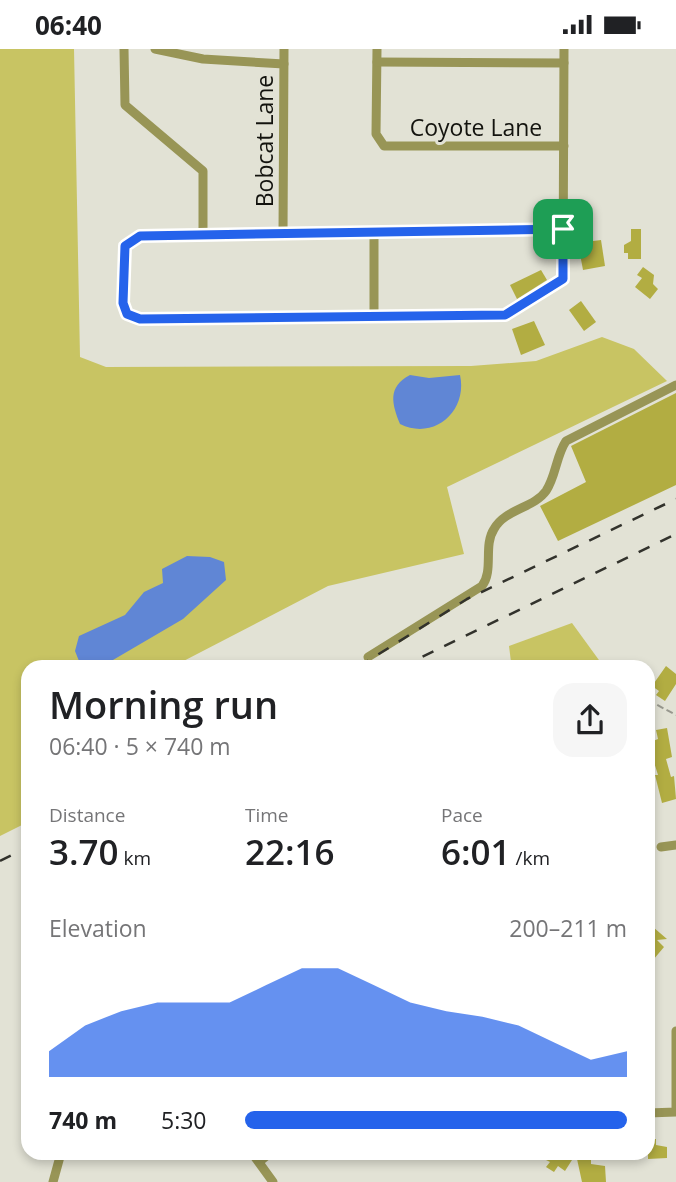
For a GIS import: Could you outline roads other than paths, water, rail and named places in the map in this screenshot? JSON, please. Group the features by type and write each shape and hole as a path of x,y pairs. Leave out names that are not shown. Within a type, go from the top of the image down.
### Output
{"street":[{"path":"124,49 125,105 203,171 203,235"},
{"path":"155,49 284,64"},
{"name":"Bobcat Lane","path":"283,234 284,49"},
{"path":"377,49 377,62 564,62"},
{"path":"563,229 140,236 128,241 123,252 123,303 127,314 140,319 505,315 563,279 564,49"},
{"name":"Coyote Lane","path":"377,62 376,134 380,143 388,146 564,146"},
{"path":"374,232 374,316"},
{"path":"368,657 482,586 486,580 489,541 493,529 506,517 546,492 566,441 676,385"},
{"path":"661,847 676,845"},
{"path":"655,1113 676,1112 676,1031"},
{"path":"53,1182 59,1160"},
{"path":"261,1160 259,1162 273,1182"}],"water":[{"path":"410,375 429,378 460,375 459,400 446,419 425,429 400,424 393,397 398,385"},
{"path":"187,556 210,557 224,562 226,580 183,619 113,660 79,660 75,651 79,636 125,615 144,592 163,583 162,569"}],"railway":[{"path":"369,660 467,599 676,499"},
{"path":"415,660 676,534"},
{"path":"0,861 21,850"}]}
